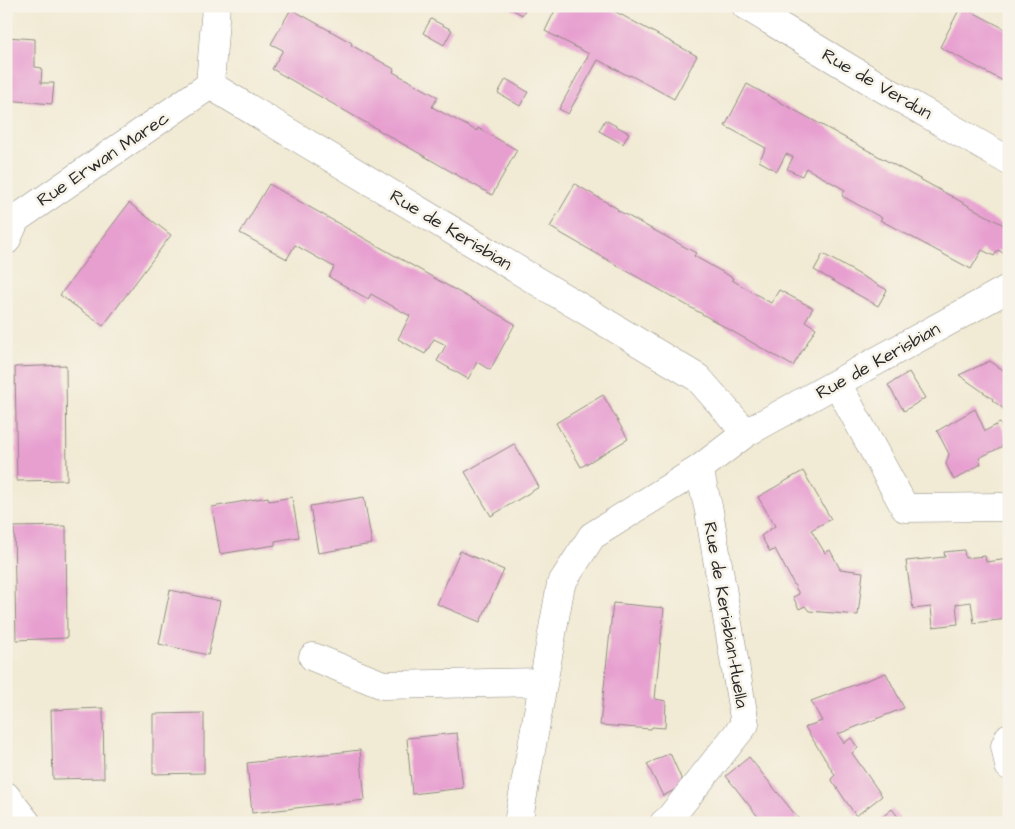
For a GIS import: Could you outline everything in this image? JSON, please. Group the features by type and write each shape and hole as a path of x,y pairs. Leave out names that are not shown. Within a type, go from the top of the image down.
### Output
{"street":[{"path":"210,85 216,6"},
{"name":"Rue de Verdun","path":"746,6 1009,161"},
{"name":"Rue Erwan Marec","path":"6,241 16,219 210,85"},
{"name":"Rue de Kerisbian","path":"210,85 698,378 746,433"},
{"name":"Rue de Kerisbian","path":"518,823 561,584 592,536 699,469 746,433 1009,288"},
{"path":"837,383 905,508 1000,507"},
{"name":"Rue de Kerisbian-Huella","path":"664,823 745,724 709,511 699,469"},
{"path":"313,657 383,684 544,682"},
{"path":"1009,737 1005,746 1009,766"},
{"path":"6,796 27,823"}],"building":[{"path":"507,6 527,6 522,15"},
{"path":"557,6 605,6 697,56 674,99 598,60 568,114 559,109 589,54 545,31"},
{"path":"961,6 1009,31 1009,69 1003,81 940,47"},
{"path":"291,9 352,43 351,45 394,69 393,72 438,97 432,107 477,131 478,128 517,150 492,195 272,69 283,50 271,44"},
{"path":"431,19 452,30 444,45 423,33"},
{"path":"6,37 35,39 35,67 42,68 41,83 54,83 52,104 6,100"},
{"path":"506,79 528,92 520,106 498,93"},
{"path":"747,84 1009,228 1009,243 1003,253 998,250 994,256 982,250 971,269 880,220 882,218 842,196 845,190 806,168 802,176 787,169 793,157 786,154 777,171 759,161 766,148 725,126"},
{"path":"605,120 629,133 623,144 599,131"},
{"path":"269,184 515,324 490,370 477,362 468,379 437,361 446,345 434,339 425,354 398,339 410,316 371,294 368,299 329,277 334,267 295,245 287,259 240,233"},
{"path":"575,184 617,210 696,253 694,256 733,278 732,280 771,303 779,290 813,308 805,321 816,328 793,366 550,227"},
{"path":"129,203 171,235 103,326 60,295"},
{"path":"823,254 887,290 878,306 814,270"},
{"path":"990,361 1003,370 1009,363 1009,413 959,375"},
{"path":"66,365 67,480 17,481 15,367"},
{"path":"909,372 925,398 904,411 888,385"},
{"path":"603,395 628,439 581,467 556,423"},
{"path":"975,409 985,431 1000,423 1009,443 979,458 981,464 954,480 946,464 949,454 937,431"},
{"path":"514,444 539,487 491,516 465,472"},
{"path":"803,471 831,519 811,530 825,553 830,550 840,569 863,572 858,615 809,611 805,606 799,609 793,597 799,594 775,549 770,552 761,536 775,526 758,497"},
{"path":"268,497 269,501 292,497 299,537 275,541 275,545 220,554 212,507"},
{"path":"364,497 372,544 318,553 310,506"},
{"path":"66,526 67,638 16,640 14,527"},
{"path":"964,550 965,558 985,556 986,562 1009,559 1009,623 1007,619 974,623 971,602 956,604 958,624 933,627 931,607 913,609 906,561 945,557 944,552"},
{"path":"460,551 504,570 480,622 437,604"},
{"path":"170,590 220,601 208,655 159,644"},
{"path":"613,603 664,608 655,699 666,701 665,728 652,727 651,729 600,725"},
{"path":"886,673 904,708 838,734 844,743 851,738 858,748 852,753 882,796 856,816 831,779 835,775 805,727 822,721 811,701"},
{"path":"103,708 104,778 53,779 51,710"},
{"path":"204,713 204,773 153,774 153,714"},
{"path":"457,733 463,788 412,794 407,738"},
{"path":"360,750 365,800 252,813 247,763"},
{"path":"670,753 684,785 663,796 647,764"},
{"path":"749,757 802,823 763,823 726,776"},
{"path":"892,809 903,823 875,823"}]}
